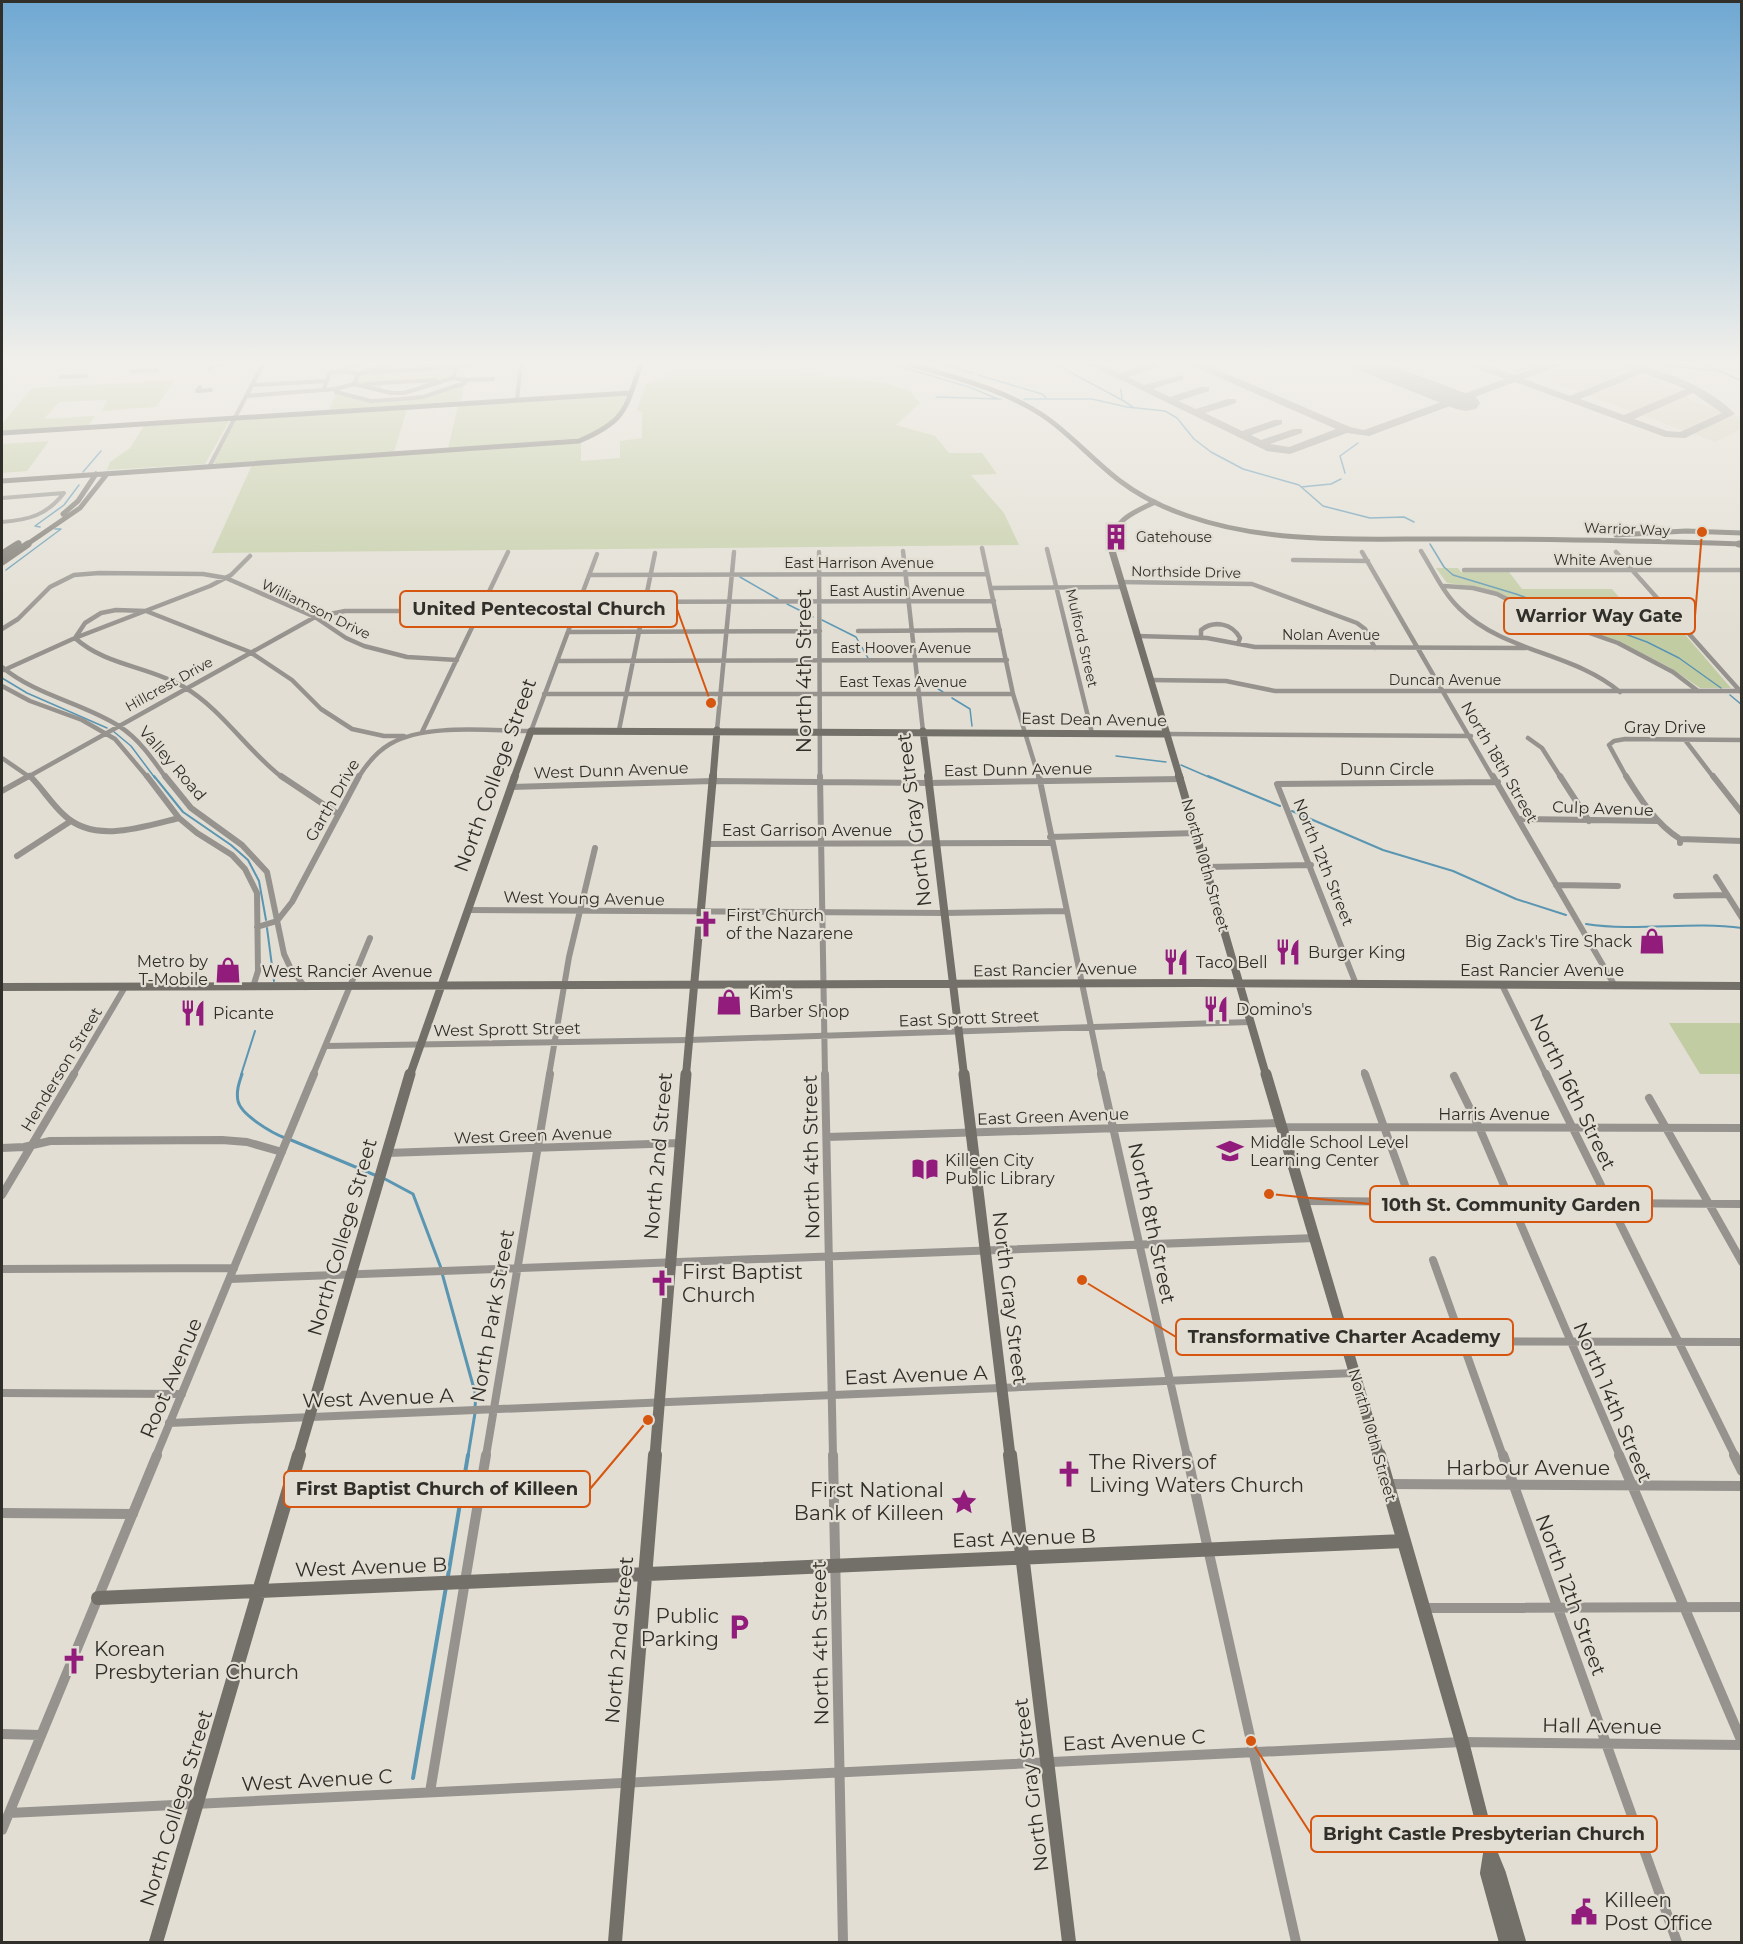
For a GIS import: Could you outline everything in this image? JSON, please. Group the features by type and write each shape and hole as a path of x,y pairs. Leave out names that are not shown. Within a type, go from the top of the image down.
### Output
{"street":[{"path":"209,467 215,455"},
{"path":"2,480 384,455"},
{"path":"1089,455 1120,482 1155,502 1192,517 1222,525 1300,537 1572,539"},
{"path":"2,554 69,509 84,493 96,474"},
{"path":"2,562 81,507 106,474"},
{"path":"2,498 64,493 45,514 28,520 2,522"},
{"name":"North 10th Street","path":"1155,502 1130,514 1111,533 1110,547 1305,1201 1462,1742 1490,1852 1499,1874 1519,1942"},
{"name":"Warrior Way","path":"1572,539 1668,532 1692,537 1742,534"},
{"name":"Warrior Way","path":"1572,539 1742,544"},
{"name":"North 8th Street","path":"981,548 1013,694 1023,732 1029,741 1041,783 1081,984 1296,1942"},
{"name":"Mulford Street","path":"1047,549 1092,732"},
{"name":"North Gray Street","path":"903,551 984,1250 1069,1942"},
{"path":"1421,551 1457,606 1469,617 1504,639 1597,675 1620,692"},
{"path":"422,732 508,552"},
{"name":"North 2nd Street","path":"615,1942 693,986 734,552"},
{"name":"North 4th Street","path":"819,552 824,1036 843,1942"},
{"name":"North 18th Street","path":"1362,552 1616,986"},
{"path":"1616,552 1741,692"},
{"name":"North College Street","path":"156,1942 198,1805 419,1044 544,694 597,554"},
{"path":"619,730 655,554"},
{"path":"3,668 226,578 250,556"},
{"path":"1293,560 1368,561"},
{"name":"White Avenue","path":"1464,570 1742,570"},
{"name":"Williamson Drive","path":"2,629 18,619 45,591 61,580 74,575 191,573 226,578 315,617 346,638 372,648 407,657 457,660"},
{"name":"East Harrison Avenue","path":"590,575 987,574"},
{"name":"Northside Drive","path":"991,588 1236,582 1252,584 1357,623 1365,629 1375,648"},
{"path":"1444,586 1473,588 1497,594 1552,621 1618,643 1673,672 1698,692"},
{"name":"East Austin Avenue","path":"580,602 994,601"},
{"path":"75,638 85,623 101,614 116,610 146,611 250,652 292,680 333,719 364,732 393,737 404,736"},
{"name":"Hillcrest Drive","path":"2,791 315,617 332,612 352,611 480,611"},
{"path":"1201,638 1201,630 1205,626 1223,624 1235,629 1239,634 1238,644"},
{"path":"568,632 820,630"},
{"path":"858,631 1000,630"},
{"name":"Nolan Avenue","path":"1137,636 1220,639 1255,647 1526,648"},
{"path":"75,638 85,648 186,688 225,718 268,766 338,814"},
{"name":"East Hoover Avenue","path":"557,661 1007,660"},
{"name":"Valley Road","path":"3,668 14,679 41,693 93,712 118,725 146,748 164,777 190,807 245,846 260,860 267,872 277,921"},
{"name":"Duncan Avenue","path":"1150,680 1226,681 1275,691 1741,692"},
{"path":"2,686 30,701 82,720 115,739 179,818 197,833 232,855 245,869 256,893 258,971 252,987"},
{"name":"East Texas Avenue","path":"544,694 918,696 1013,694"},
{"name":"East Dean Avenue","path":"531,731 923,731 1471,736"},
{"name":"Garth Drive","path":"277,921 292,902 358,776 372,758 404,736 422,732 531,731"},
{"path":"1528,738 1542,748 1589,821"},
{"name":"Gray Drive","path":"1659,821 1611,752 1610,745 1619,740 1742,740"},
{"path":"1685,740 1742,813"},
{"path":"2,758 41,785 71,821 91,829 138,828 179,818"},
{"name":"East Dunn Avenue","path":"712,781 1041,783 1181,779"},
{"name":"West Dunn Avenue","path":"512,787 712,781"},
{"name":"Dunn Circle","path":"1277,784 1498,782"},
{"name":"North 12th Street","path":"1277,784 1311,865 1356,984"},
{"name":"Culp Avenue","path":"1518,819 1659,821 1671,835 1680,841 1742,841"},
{"path":"17,856 71,821"},
{"name":"East Garrison Avenue","path":"707,844 937,844 1197,833"},
{"name":"North Park Street","path":"430,1792 461,1583 490,1411 518,1268 554,1042 564,985 595,848"},
{"path":"1207,867 1311,865"},
{"path":"1716,877 1742,918"},
{"path":"1556,885 1618,886"},
{"path":"1676,896 1726,895"},
{"name":"West Young Avenue","path":"468,910 822,913 1066,911"},
{"path":"257,927 277,921 284,954 290,967 305,987"},
{"name":"Root Avenue","path":"2,1830 370,938"},
{"name":"East Rancier Avenue","path":"693,986 1356,984 1742,986"},
{"name":"North 16th Street","path":"1502,985 1742,1471"},
{"name":"West Rancier Avenue","path":"2,987 693,986"},
{"name":"Henderson Street","path":"2,1195 125,987"},
{"name":"East Sprott Street","path":"689,1040 1250,1022"},
{"name":"West Sprott Street","path":"326,1046 689,1040"},
{"path":"1364,1072 1411,1202"},
{"name":"North 14th Street","path":"1454,1076 1479,1127 1742,1743"},
{"path":"1649,1098 1742,1262"},
{"name":"Harris Avenue","path":"1281,1125 1742,1128"},
{"name":"East Green Avenue","path":"827,1137 1114,1127 1281,1125"},
{"path":"2,1148 69,1140 222,1140 283,1149"},
{"name":"West Green Avenue","path":"386,1158 680,1143"},
{"path":"1305,1201 1742,1204"},
{"path":"230,1279 1315,1238"},
{"name":"North 12th Street","path":"1432,1260 1677,1942"},
{"path":"2,1269 234,1268"},
{"path":"1346,1341 1742,1341"},
{"name":"East Avenue A","path":"659,1402 1355,1373"},
{"path":"2,1393 182,1394"},
{"name":"West Avenue A","path":"169,1423 659,1402"},
{"name":"Harbour Avenue","path":"1387,1484 1742,1486"},
{"path":"2,1513 133,1514"},
{"name":"East Avenue B","path":"645,1574 1404,1541"},
{"name":"West Avenue B","path":"98,1598 645,1574"},
{"path":"1423,1608 1742,1607"},
{"path":"2,1734 40,1735"},
{"name":"East Avenue C","path":"628,1782 1462,1742"},
{"name":"Hall Avenue","path":"1462,1742 1742,1743"},
{"name":"West Avenue C","path":"9,1813 628,1782"},
{"path":"1490,1852 1487,1873 1506,1942"}],"green space":[{"path":"2,455 39,455 27,471 2,473"},
{"path":"120,455 210,455 205,464 107,470 110,462"},
{"path":"217,455 354,455 216,464 213,462"},
{"path":"406,455 581,455 581,461 620,458 620,455 983,455 997,474 971,475 1004,513 1019,545 212,553 252,465"},
{"path":"1436,568 1458,568 1461,572 1509,572 1522,589 1612,589 1642,624 1675,623 1731,688 1700,688 1669,667 1622,643 1547,617 1496,592 1447,583"},
{"path":"1669,1023 1741,1023 1741,1074 1700,1074"}],"waterway":[{"path":"83,472 98,455"},
{"path":"1216,455 1243,469 1301,487"},
{"path":"1342,455 1340,456 1345,473"},
{"path":"1301,487 1331,484 1341,479"},
{"path":"40,527 35,526 64,505 79,485"},
{"path":"1301,487 1323,506 1370,518 1404,517 1414,522"},
{"path":"6,570 61,529 55,529"},
{"path":"1430,544 1444,567 1453,575 1516,594 1647,642 1679,658 1721,688"},
{"path":"740,577 778,599"},
{"path":"787,604 813,617"},
{"path":"822,620 856,637 868,658"},
{"path":"2,678 27,693 107,728"},
{"path":"923,679 943,692"},
{"path":"1730,695 1742,705"},
{"path":"952,698 970,709 972,726"},
{"path":"113,731 131,746 155,778"},
{"path":"1116,756 1166,762"},
{"path":"1181,765 1211,778"},
{"path":"154,776 183,812 231,845 248,860 259,881 266,920"},
{"path":"1208,776 1280,806"},
{"path":"1292,811 1383,850 1453,871 1516,899 1566,915"},
{"path":"1586,924 1625,927 1722,926 1742,928"},
{"path":"267,928 274,981"},
{"path":"241,1075 255,1031"},
{"path":"242,1074 237,1094 240,1106 258,1123 285,1138"},
{"path":"291,1140 377,1176"},
{"path":"385,1179 413,1194 441,1268"},
{"path":"442,1273 476,1396 475,1407"},
{"path":"468,1456 475,1413"},
{"path":"448,1576 468,1455"},
{"path":"413,1778 446,1587"}],"place":[{"name":"Warrior Way Gate","path":"1702,532"},
{"name":"Gatehouse","path":"1116,537"},
{"name":"United Pentecostal Church","path":"711,703"},
{"name":"First Church of the Nazarene","path":"706,924"},
{"name":"Big Zack's Tire Shack","path":"1652,941"},
{"name":"Burger King","path":"1288,952"},
{"name":"Taco Bell","path":"1176,962"},
{"name":"Metro by T-Mobile","path":"228,970"},
{"name":"Kim's Barber Shop","path":"729,1002"},
{"name":"Domino's","path":"1216,1009"},
{"name":"Picante","path":"193,1013"},
{"name":"Middle School Level Learning Center","path":"1230,1151"},
{"name":"Killeen City Public Library","path":"925,1169"},
{"name":"10th St. Community Garden","path":"1269,1194"},
{"name":"Transformative Charter Academy","path":"1082,1280"},
{"name":"First Baptist Church","path":"662,1283"},
{"name":"First Baptist Church of Killeen","path":"648,1420"},
{"name":"The Rivers of Living Waters Church","path":"1069,1474"},
{"name":"First National Bank of Killeen","path":"964,1502"},
{"name":"Public Parking","path":"739,1627"},
{"name":"Korean Presbyterian Church","path":"74,1661"},
{"name":"Bright Castle Presbyterian Church","path":"1251,1741"},
{"name":"Killeen Post Office","path":"1584,1912"}]}
